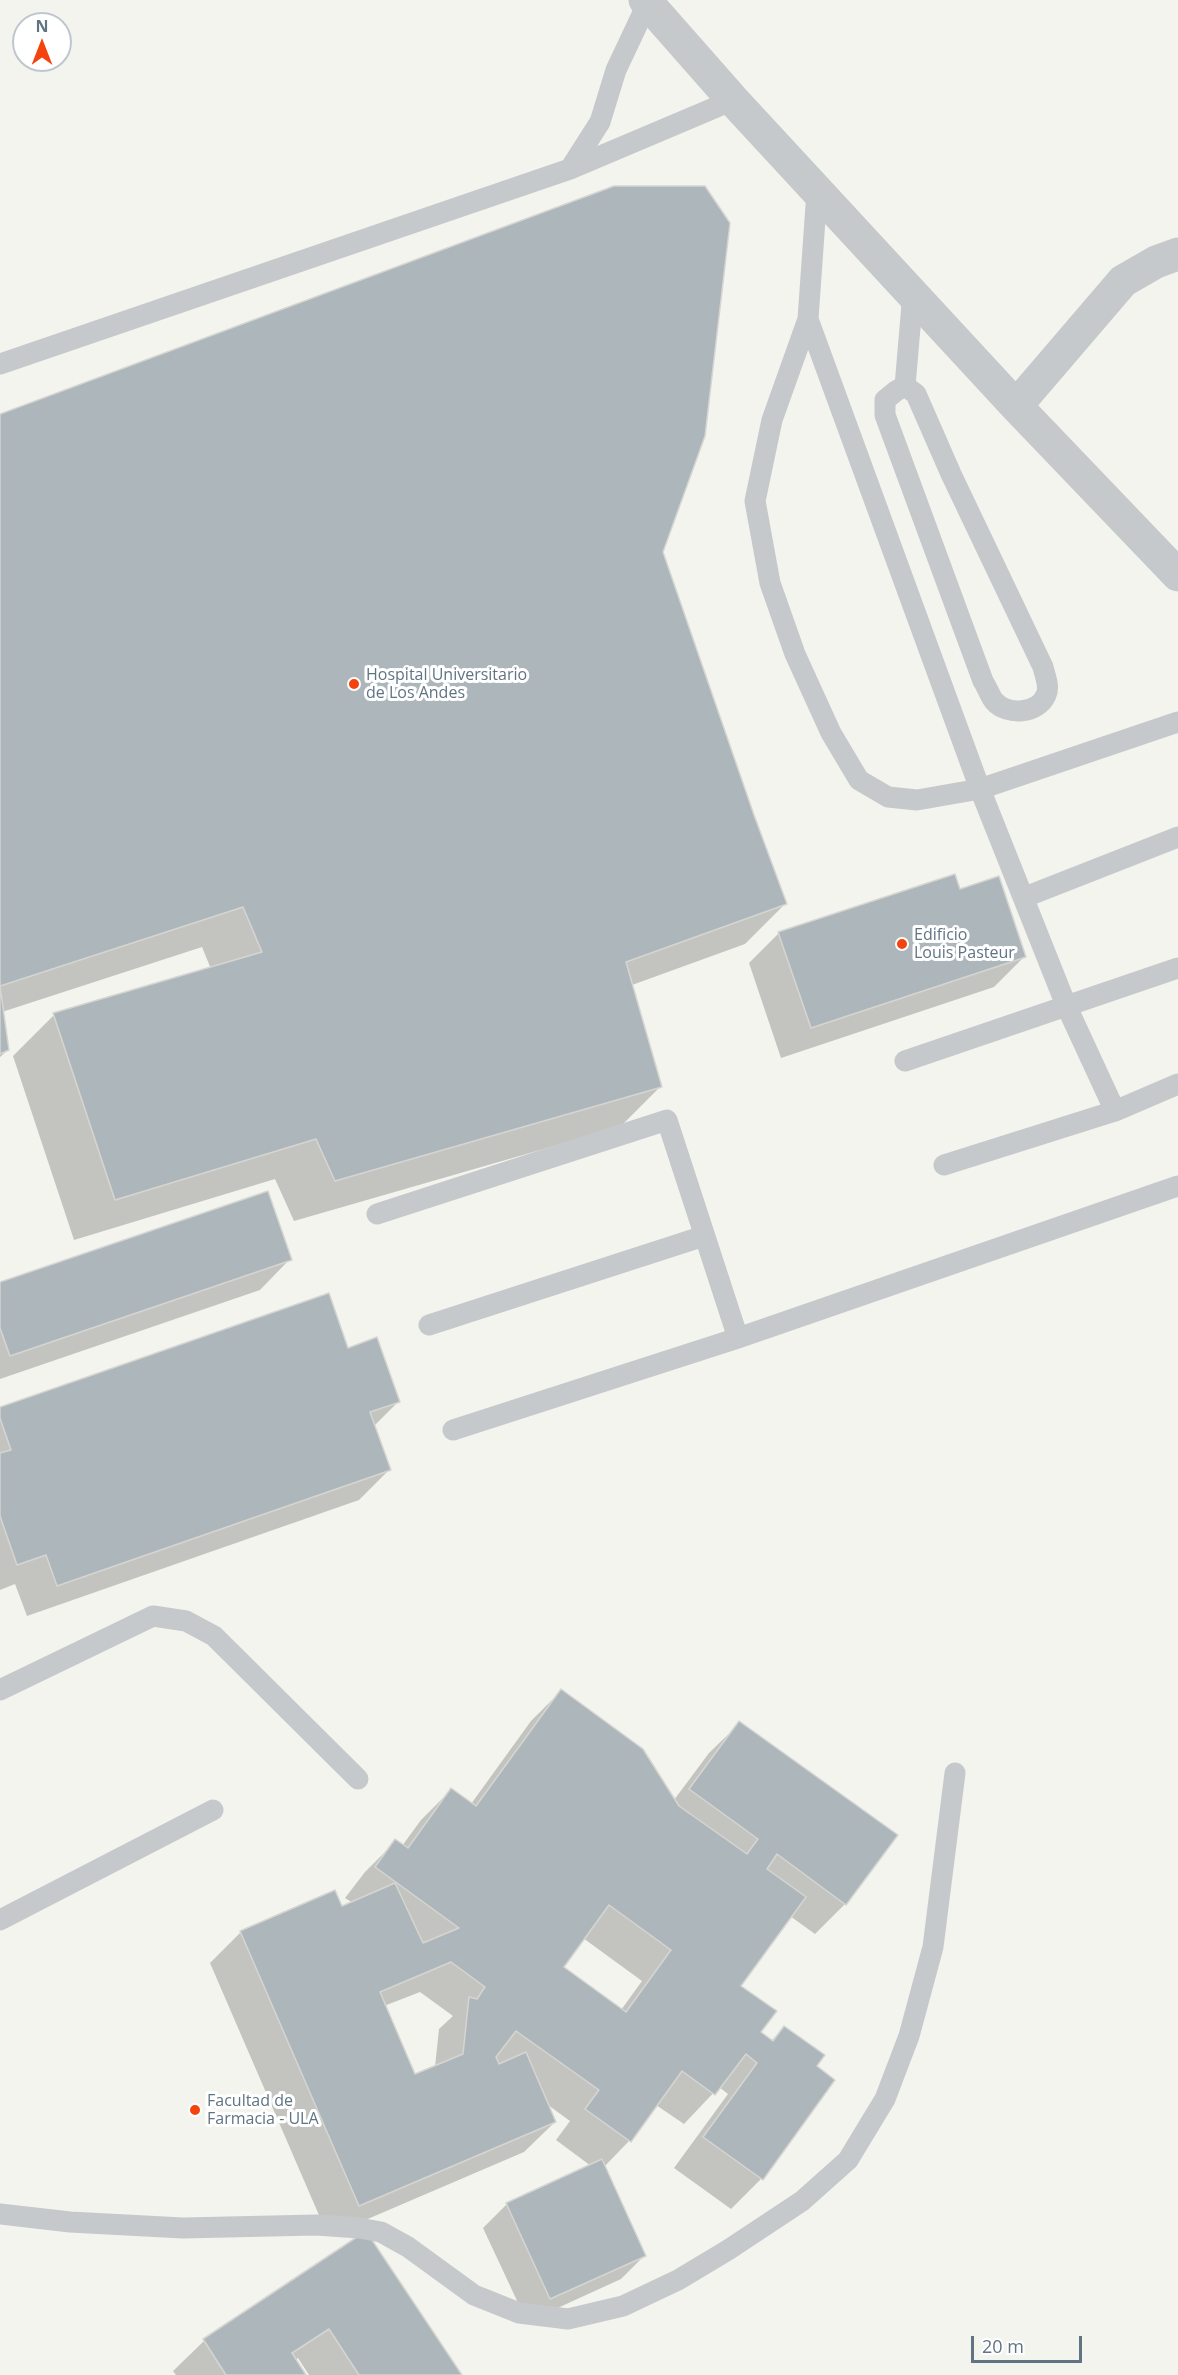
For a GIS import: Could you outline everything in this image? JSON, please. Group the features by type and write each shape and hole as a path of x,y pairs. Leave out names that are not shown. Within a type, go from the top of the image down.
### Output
{"street":[{"path":"647,1 733,100 817,191 1016,406 1178,575"},
{"path":"1016,406 1123,281 1156,262 1178,254"}],"lane":[{"path":"570,169 600,122 616,70 647,1"},
{"path":"0,364 570,169 733,100"},
{"path":"817,191 808,319 772,420 755,501 770,583 795,654 831,733 859,780 888,797 917,800 980,789 1178,722"},
{"path":"905,386 913,293"},
{"path":"808,319 980,789 1025,897 1066,1005 1114,1111"},
{"path":"905,386 916,394 951,474 1043,667 1048,688 1046,696 1037,705 1019,712 1006,710 994,701 983,681 885,415 885,400 896,390 905,386"},
{"path":"1025,897 1178,837"},
{"path":"905,1061 1178,968"},
{"path":"944,1165 1114,1111 1178,1084"},
{"path":"377,1214 666,1120 738,1338"},
{"path":"453,1430 738,1338 1178,1186"},
{"path":"429,1325 704,1236"},
{"path":"0,1690 153,1616 186,1621 214,1636 358,1779"},
{"path":"0,2214 70,2222 183,2228 316,2225 359,2228 381,2232 408,2247 474,2295 519,2313 568,2319 623,2306 678,2280 728,2250 802,2201 848,2160 885,2099 912,2025 933,1947 955,1773"},
{"path":"0,1920 213,1810"}],"building":[{"name":"Hospital Universitario de Los Andes","path":"614,186 705,186 730,223 705,436 663,552 787,904 626,962 662,1087 335,1181 316,1139 115,1200 53,1013 262,952 243,907 0,986 0,414"},
{"name":"Edificio Louis Pasteur","path":"955,874 960,889 999,876 1026,957 811,1028 778,932"},
{"path":"0,986 9,1050 0,1054"},
{"path":"268,1191 292,1260 10,1356 0,1328 0,1282"},
{"path":"329,1293 348,1348 377,1337 400,1402 370,1412 391,1470 57,1586 46,1555 17,1565 0,1516 0,1453 11,1450 0,1418 0,1407"},
{"path":"561,1689 643,1749 679,1806 747,1854 758,1839 689,1789 739,1721 898,1835 846,1905 777,1854 767,1869 806,1897 741,1986 777,2011 761,2032 773,2041 784,2026 825,2055 817,2066 835,2080 763,2180 703,2137 757,2063 746,2054 715,2095 682,2071 631,2142 585,2109 599,2090 516,2031 496,2057 499,2064 526,2052 556,2122 359,2206 240,1931 335,1890 342,1906 395,1883 423,1943 459,1928 375,1867 395,1839 408,1848 451,1788 476,1806","holes":["609,1905 671,1950 626,2012 564,1967","451,1962 485,1987 477,1999 469,1997 463,2054 415,2074 380,1992"]},
{"path":"602,2159 646,2256 550,2299 506,2203"},
{"path":"366,2231 462,2375 359,2375 329,2329 292,2353 306,2375 226,2375 203,2339"}],"place":[{"name":"Hospital Universitario de Los Andes","path":"354,684"},
{"name":"Edificio Louis Pasteur","path":"902,944"},
{"name":"Facultad de Farmacia - ULA","path":"195,2110"}]}
